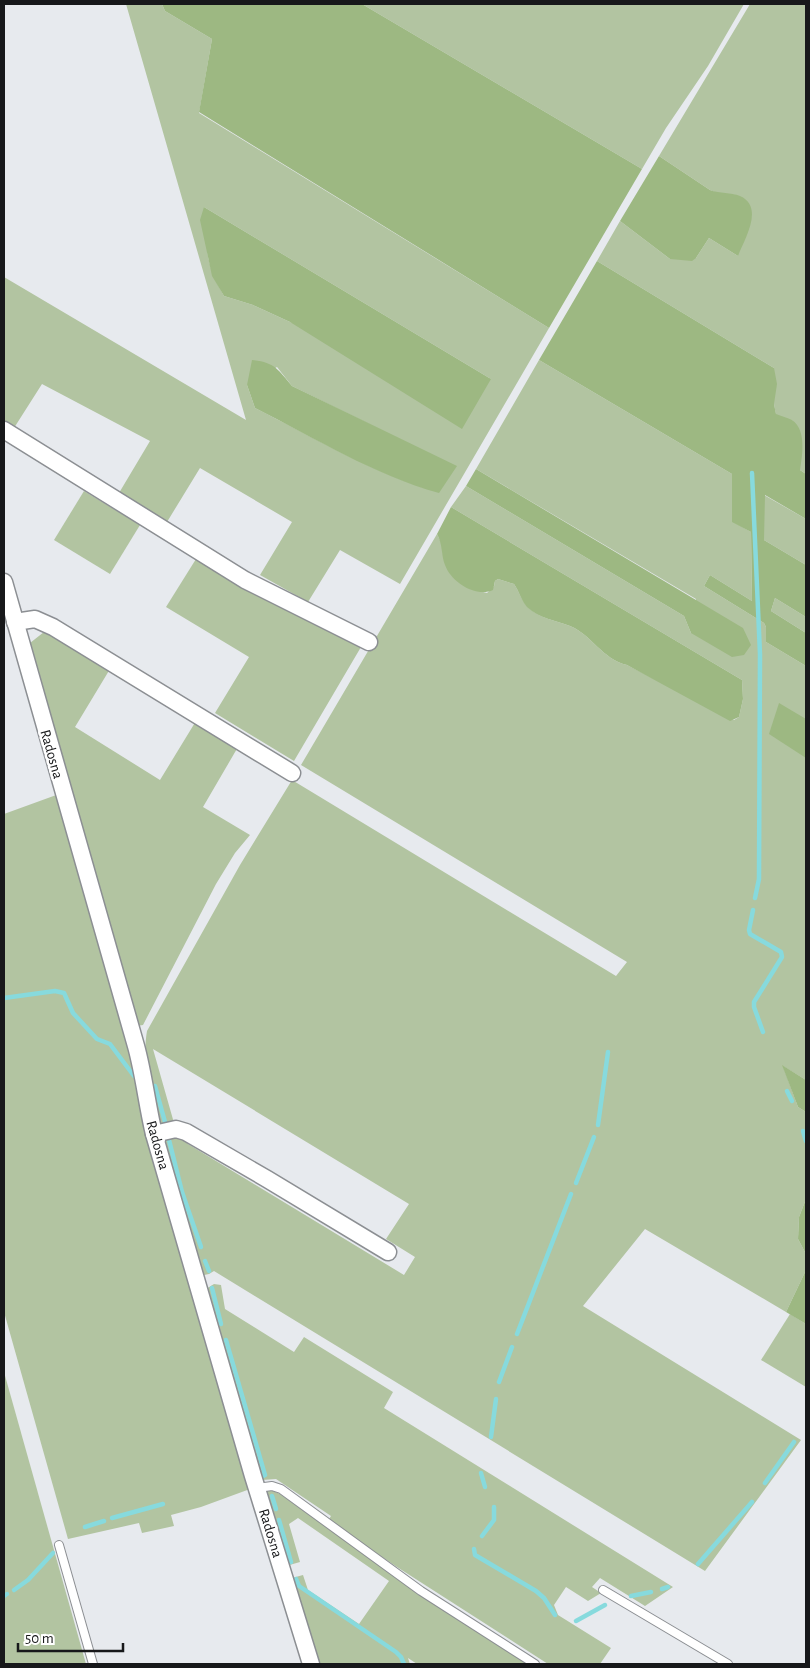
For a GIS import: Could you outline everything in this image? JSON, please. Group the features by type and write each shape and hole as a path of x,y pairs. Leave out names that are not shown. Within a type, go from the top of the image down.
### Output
{"street":[{"path":"4,430 245,580 369,642"},
{"name":"Radosna","path":"4,582 136,1046 143,1072 146,1099 154,1134 257,1488 311,1664"},
{"path":"15,622 35,619 53,627 292,773"},
{"path":"154,1134 176,1129 186,1132 388,1252"}],"lane":[{"path":"257,1488 272,1486 281,1489 421,1591 535,1664"},
{"path":"59,1546 93,1664"},
{"path":"603,1590 728,1664"}],"green space":[{"path":"126,4 162,4 165,11 212,39 199,113 549,328 400,584 340,550 308,602 260,575 292,522 200,468 167,522 119,493 150,441 42,384 14,428 4,422 4,277 246,420","holes":["204,207 491,379 290,322 253,305 224,296 213,276 208,257","277,367 292,386 456,467 424,488 359,461 255,408 247,385"]},
{"path":"162,4 362,4 642,169 549,328 199,112 212,39 165,11"},
{"path":"362,4 744,4 708,66 666,128 642,169"},
{"path":"750,4 806,4 806,474 800,470 793,421 776,415 774,404 774,368 597,261 620,221 670,259 696,258 709,238 738,256 736,195 717,193 710,190 659,156"},
{"path":"659,156 710,190 737,195 747,201 751,208 751,224 738,256 709,238 692,261 670,259 620,221"},
{"path":"204,207 491,379 462,429 290,322 253,305 224,296 212,276 200,220"},
{"path":"597,261 774,368 777,384 774,404 776,414 797,424 802,437 800,470 806,474 806,519 765,495 764,540 806,565 806,617 775,598 771,611 806,633 806,666 766,642 766,627 764,623 704,586 710,575 752,601 751,532 732,522 732,474 539,360"},
{"path":"252,360 275,367 292,386 457,466 439,493 391,476 322,443 255,408 247,385"},
{"path":"539,360 732,474 732,521 751,532 752,601 710,575 704,586 764,623 766,627 766,642 806,666 806,1080 783,1066 798,1107 806,1112 806,1199 799,1217 798,1239 806,1254 806,1270 786,1312 645,1229 583,1306 801,1440 705,1571 214,1271 204,1275 161,1140 177,1134 188,1144 404,1275 415,1257 386,1239 409,1204 153,1049 174,1123 162,1125 155,1122 147,1076 145,1053 147,1031 240,865 292,780 616,976 627,962 301,765 437,534 442,544 443,555 468,588 487,593 498,579 514,584 528,607 533,611 543,617 578,630 611,658 734,720 739,717 743,699 742,680 451,507 466,486 684,616 691,633 696,599 476,469"},
{"path":"476,469 743,628 751,645 744,655 732,657 691,633 684,616 466,486"},
{"path":"84,491 140,525 110,574 54,540"},
{"path":"764,495 806,519 806,565 764,540"},
{"path":"451,507 742,680 743,699 739,717 730,721 611,658 578,630 532,611 525,604 514,584 498,579 495,581 493,590 479,592 465,587 458,582 445,565 437,534"},
{"path":"196,559 361,647 294,761 215,713 249,657 166,607"},
{"path":"775,598 806,617 806,633 771,611"},
{"path":"44,632 49,632 110,669 75,727 160,780 196,721 238,747 203,807 250,835 235,853 216,884 143,1025 137,1026 30,652 30,643"},
{"path":"779,703 806,719 806,758 769,734"},
{"path":"59,794 250,1489 201,1507 171,1515 174,1526 142,1533 139,1523 68,1539 4,1312 4,814"},
{"path":"782,1065 806,1080 806,1112 798,1107"},
{"path":"806,1199 806,1254 798,1239 799,1217"},
{"path":"806,1270 806,1324 786,1312"},
{"path":"214,1284 221,1285 225,1309 294,1352 304,1337 393,1392 384,1408 673,1587 645,1606 600,1578 592,1587 601,1593 588,1601 566,1587 554,1605 558,1615 611,1648 600,1664 548,1664 328,1521 331,1516 276,1479 262,1480 206,1289"},
{"path":"790,1314 806,1324 806,1387 761,1360"},
{"path":"4,1372 86,1664 4,1664"},
{"path":"268,1489 280,1494 413,1588 529,1664 417,1664 408,1658 410,1664 319,1664 292,1578 303,1575 308,1590 359,1624 389,1581 298,1518 289,1524 300,1562 286,1566 264,1493"}],"waterway":[{"path":"752,473 760,654 759,879 755,898"},
{"path":"753,910 750,934 781,952 782,957 754,1002 763,1032"},
{"path":"4,998 55,991 64,993 73,1013 97,1039 110,1044 134,1076"},
{"path":"598,1125 608,1052"},
{"path":"155,1086 165,1122"},
{"path":"787,1091 792,1101"},
{"path":"803,1131 806,1141"},
{"path":"576,1183 594,1137"},
{"path":"169,1140 182,1192 201,1247"},
{"path":"517,1334 571,1194"},
{"path":"205,1261 209,1271"},
{"path":"212,1288 221,1324"},
{"path":"226,1340 265,1475 262,1477"},
{"path":"499,1382 512,1347"},
{"path":"491,1437 496,1399"},
{"path":"765,1483 794,1442"},
{"path":"481,1473 485,1487"},
{"path":"272,1496 276,1509"},
{"path":"698,1564 752,1502"},
{"path":"112,1518 163,1504"},
{"path":"482,1536 494,1520 494,1507"},
{"path":"279,1520 291,1562"},
{"path":"85,1527 104,1521"},
{"path":"474,1549 475,1555 536,1591 544,1598 555,1615"},
{"path":"14,1590 28,1580 53,1553"},
{"path":"296,1579 299,1586 396,1652 404,1664"},
{"path":"662,1589 668,1587"},
{"path":"631,1596 651,1592"},
{"path":"576,1621 605,1605"}]}
